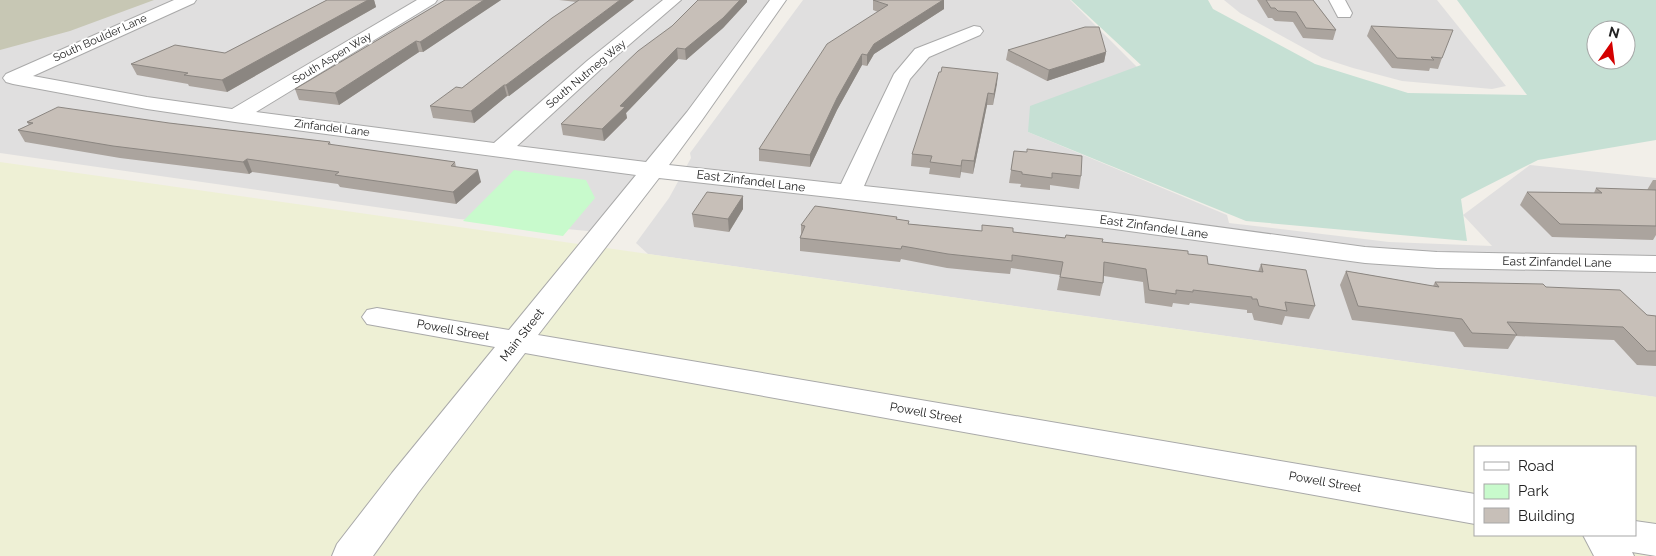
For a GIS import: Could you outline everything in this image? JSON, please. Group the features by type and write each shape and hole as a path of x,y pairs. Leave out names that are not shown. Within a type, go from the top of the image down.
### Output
{"street":[{"name":"South Boulder Lane","path":"13,78 188,0"},
{"name":"South Aspen Way","path":"234,116 429,0"},
{"name":"South Nutmeg Way","path":"499,150 594,65 673,0"},
{"name":"Main Street","path":"351,556 405,483 695,116 713,88 778,0"},
{"path":"849,192 901,78 922,53 974,31"},
{"name":"Main Street","path":"695,116 729,92 746,74"},
{"name":"Zinfandel Lane","path":"13,78 147,103 234,116 653,170"},
{"name":"East Zinfandel Lane","path":"653,170 1108,220 1365,255 1437,260 1656,264"},
{"name":"Powell Street","path":"377,317 1474,509"},
{"path":"1603,536 1615,556"},
{"path":"1630,536 1656,540"}],"shaded area":[{"path":"0,0 771,0 609,233 459,219 0,153"},
{"path":"0,0 154,0 70,31 0,50"},
{"path":"803,0 1070,0 1137,67 1028,132 1227,215 1229,223 1389,242 1492,246 1463,215 1530,165 1656,178 1656,397 648,254 636,243 669,198 691,158 690,153"},
{"path":"1071,0 1208,0 1213,9 1315,64 1408,93 1527,95 1457,0 1656,0 1656,140 1538,160 1461,199 1467,241 1246,221 1028,132 1030,106 1141,65"},
{"path":"1224,0 1437,0 1506,86 1492,89 1402,81 1353,68 1322,58 1240,13"},
{"path":"0,162 1656,397 1656,556 0,556"}],"green space":[{"path":"514,170 586,180 595,198 563,236 463,221"}],"building":[{"path":"327,0 368,0 222,80 184,75 188,73 131,64 175,45 225,53"},
{"path":"445,0 484,0 420,42 416,41 335,93 295,89"},
{"path":"579,0 620,0 471,111 430,106 456,87 462,88 552,18"},
{"path":"698,0 740,0 723,18 685,49 677,48 620,106 625,107 602,129 561,124 638,51 672,26"},
{"path":"873,0 943,0 874,44 867,55 862,54 837,98 810,155 759,149 827,44 888,5"},
{"path":"1266,0 1313,0 1336,30 1306,28 1296,12 1278,11 1275,8 1271,8"},
{"path":"1371,26 1453,30 1442,58 1431,57 1434,60 1397,58"},
{"path":"1085,27 1099,27 1106,52 1049,70 1008,50"},
{"path":"942,67 998,73 994,94 988,93 974,161 962,160 961,166 930,162 932,156 912,154"},
{"path":"58,107 169,123 330,142 328,144 455,162 451,166 478,170 453,192 335,175 339,172 247,159 243,162 113,146 18,130 33,123 27,122"},
{"path":"1027,149 1082,156 1081,176 1052,173 1052,178 1022,174 1022,172 1011,170 1014,151 1027,152"},
{"path":"1596,188 1656,190 1656,226 1560,224 1527,192 1602,193"},
{"path":"707,192 743,196 728,219 692,214"},
{"path":"815,206 897,217 896,219 909,221 908,224 982,231 982,225 1013,228 1013,232 1065,238 1066,235 1103,239 1102,242 1188,251 1188,254 1207,256 1208,264 1263,272 1261,264 1306,270 1315,306 1285,302 1287,311 1259,306 1257,299 1252,299 1252,297 1193,290 1193,292 1176,290 1176,294 1149,290 1146,269 1104,262 1103,283 1060,277 1063,262 1012,255 1012,261 948,254 902,246 901,249 800,238 805,226 801,225"},
{"path":"1346,271 1439,287 1435,282 1543,284 1546,287 1620,290 1647,315 1656,316 1656,351 1647,351 1623,327 1507,322 1517,335 1472,333 1462,319 1358,306"}]}
